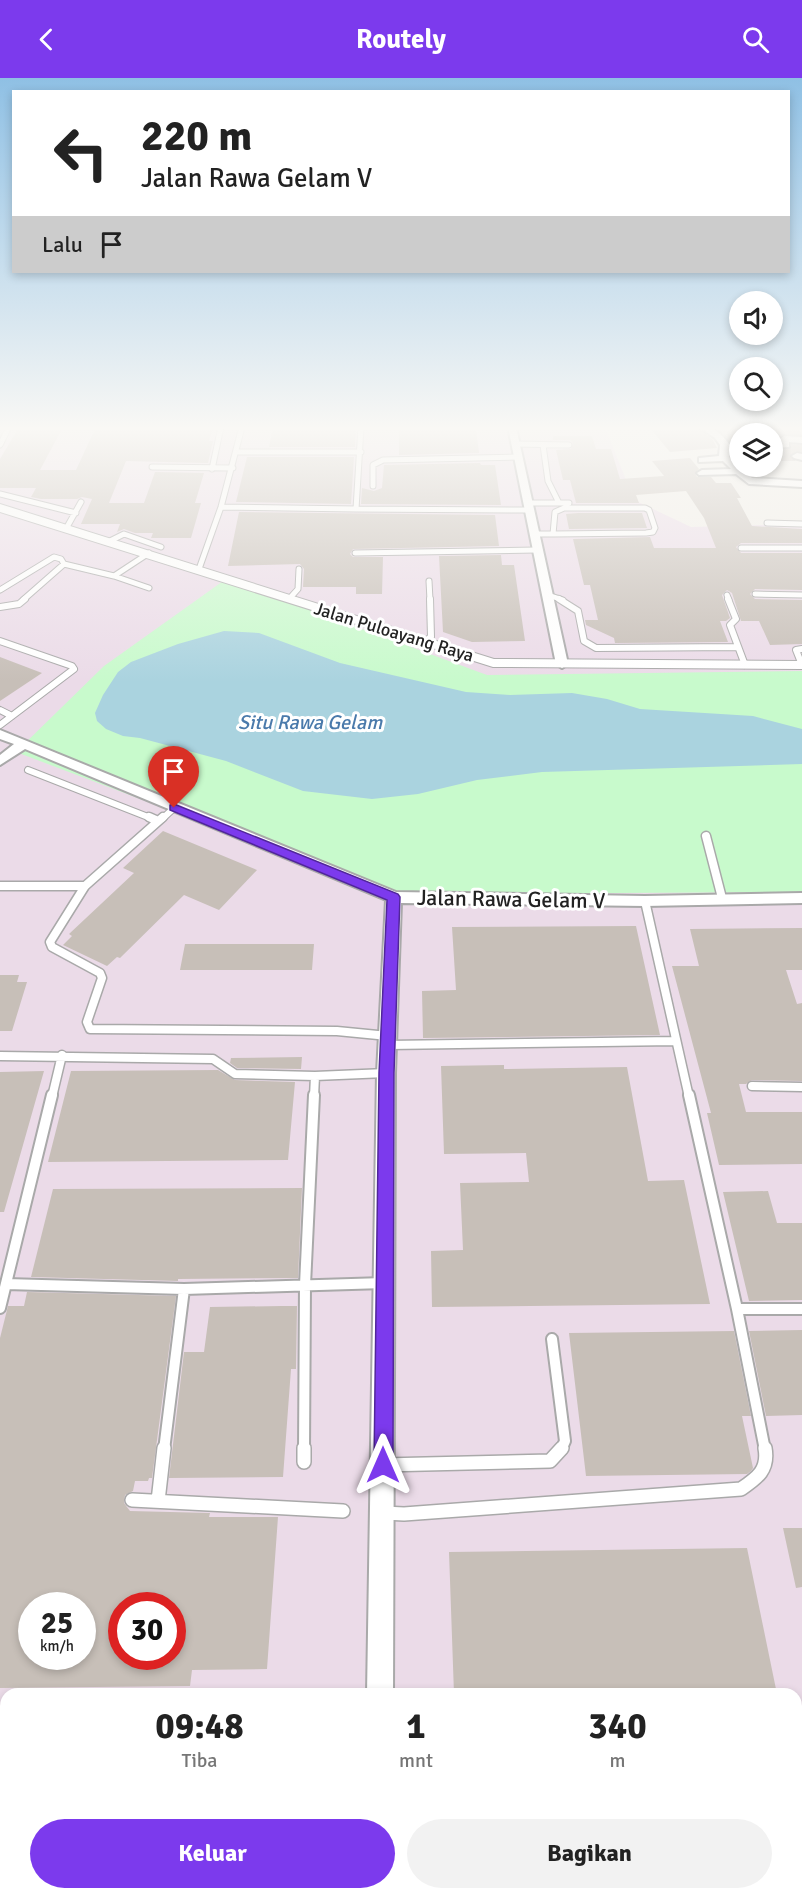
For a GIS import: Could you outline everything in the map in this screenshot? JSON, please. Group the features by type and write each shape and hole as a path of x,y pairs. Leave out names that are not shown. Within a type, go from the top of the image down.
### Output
{"street":[{"name":"Jalan Puloayang Raya","path":"14,512 110,541 155,550 199,569 493,663 802,665"},
{"path":"529,512 562,664"},
{"name":"Jalan Rawa Gelam V","path":"0,734 174,808 394,897 645,901 802,898"},
{"path":"0,761 24,744"},
{"path":"380,1688 386,1073 394,897"}],"lane":[{"path":"67,527 76,513 72,512"},
{"path":"199,569 219,512"},
{"path":"553,534 555,512"},
{"path":"533,534 653,532 655,528 650,512"},
{"path":"767,523 802,524"},
{"path":"741,548 802,548"},
{"path":"114,576 155,550"},
{"path":"355,553 536,550"},
{"path":"0,590 54,557 61,559 64,564 114,576 149,588"},
{"path":"0,607 19,604 64,564"},
{"path":"289,599 298,589 299,569"},
{"path":"424,642 431,637 429,581"},
{"path":"545,594 563,600 578,611 584,641 596,648 738,647"},
{"path":"755,594 802,595"},
{"path":"727,596 736,619 730,625 745,665"},
{"path":"0,641 72,666 74,669 0,725"},
{"path":"802,649 796,650 802,665"},
{"path":"0,710 12,716"},
{"path":"28,770 158,822"},
{"path":"174,808 85,886 50,942 52,947 100,974 102,978 87,1022 90,1029 337,1031 389,1040 675,1041"},
{"path":"706,836 722,898"},
{"path":"0,886 85,886"},
{"path":"380,1513 404,1514 741,1489 761,1475 767,1458 737,1309 645,901"},
{"path":"0,1056 213,1059 219,1060 235,1074 315,1076 386,1073"},
{"path":"0,1308 62,1056"},
{"path":"304,1462 305,1285 315,1076"},
{"path":"753,1086 802,1087"},
{"path":"6,1284 184,1289 384,1283"},
{"path":"158,1501 184,1289"},
{"path":"737,1309 802,1309"},
{"path":"383,1465 550,1461 560,1453 565,1441 552,1339"},
{"path":"132,1500 343,1511"}],"shaded area":[{"path":"0,512 659,512 691,527 802,524 802,1688 0,1688"}],"green space":[{"path":"226,579 487,675 802,671 802,892 392,894 16,752 104,666"}],"water":[{"name":"Situ Rawa Gelam","path":"224,631 259,633 340,663 466,692 510,695 572,693 607,699 640,709 753,716 802,729 802,764 542,772 477,780 418,794 372,799 303,791 226,761 140,738 123,736 106,729 97,721 95,713 103,695 118,672 131,662 178,644"}],"building":[{"path":"86,512 198,512 191,538 151,538 153,533 135,533 124,529 117,532 120,524 81,524"},
{"path":"239,512 495,515 499,546 353,549 350,554 353,557 383,557 382,594 356,594 356,587 303,587 304,569 300,564 228,566"},
{"path":"700,512 744,512 752,526 802,529 802,543 741,543 736,547 741,553 802,553 802,590 755,589 750,594 755,599 802,600 802,644 770,645 759,621 741,621 732,593 727,590 722,595 730,618 720,621 728,642 615,643 614,638 586,625 585,620 598,620 590,585 584,585 573,539 650,537 654,548 716,548"},
{"path":"642,513 647,528 569,529 566,514"},
{"path":"501,555 502,565 514,565 525,641 472,642 443,632 439,556"},
{"path":"0,657 42,673 0,701"},
{"path":"163,831 257,870 219,910 184,895 120,958 117,957 107,966 63,945 72,936 69,934 134,873 123,868"},
{"path":"636,926 660,1035 423,1038 422,991 456,990 452,927"},
{"path":"802,928 802,970 786,970 797,1004 802,1003 802,1081 752,1080 746,1084 739,1084 746,1112 802,1112 802,1164 719,1165 707,1113 711,1113 672,966 699,966 690,929"},
{"path":"185,944 314,944 312,970 180,970"},
{"path":"0,975 19,975 17,982 27,982 12,1031 0,1031"},
{"path":"302,1057 301,1069 237,1068 230,1063 231,1058"},
{"path":"504,1065 504,1069 627,1067 648,1181 684,1180 710,1304 432,1307 431,1251 463,1250 460,1183 529,1182 526,1153 444,1154 441,1066"},
{"path":"218,1070 235,1080 295,1082 288,1160 48,1162 71,1071"},
{"path":"44,1071 4,1212 0,1212 0,1072"},
{"path":"302,1188 298,1278 178,1279 178,1281 31,1277 53,1189"},
{"path":"768,1191 777,1223 802,1223 802,1300 749,1301 723,1192"},
{"path":"27,1292 176,1296 152,1478 148,1481 135,1481 133,1491 125,1495 124,1503 130,1511 210,1513 209,1517 278,1517 267,1669 192,1670 190,1686 0,1688 0,1338 8,1306 24,1306"},
{"path":"297,1306 296,1369 291,1369 283,1477 169,1478 184,1352 204,1352 210,1307"},
{"path":"802,1330 802,1415 766,1416 749,1331"},
{"path":"734,1331 751,1416 742,1416 753,1468 751,1471 747,1474 586,1476 569,1333"},
{"path":"783,1528 802,1528 802,1587 796,1588"},
{"path":"747,1548 776,1688 454,1688 449,1552"}],"route":[{"path":"174,808 394,897 386,1073 383,1465"}]}
